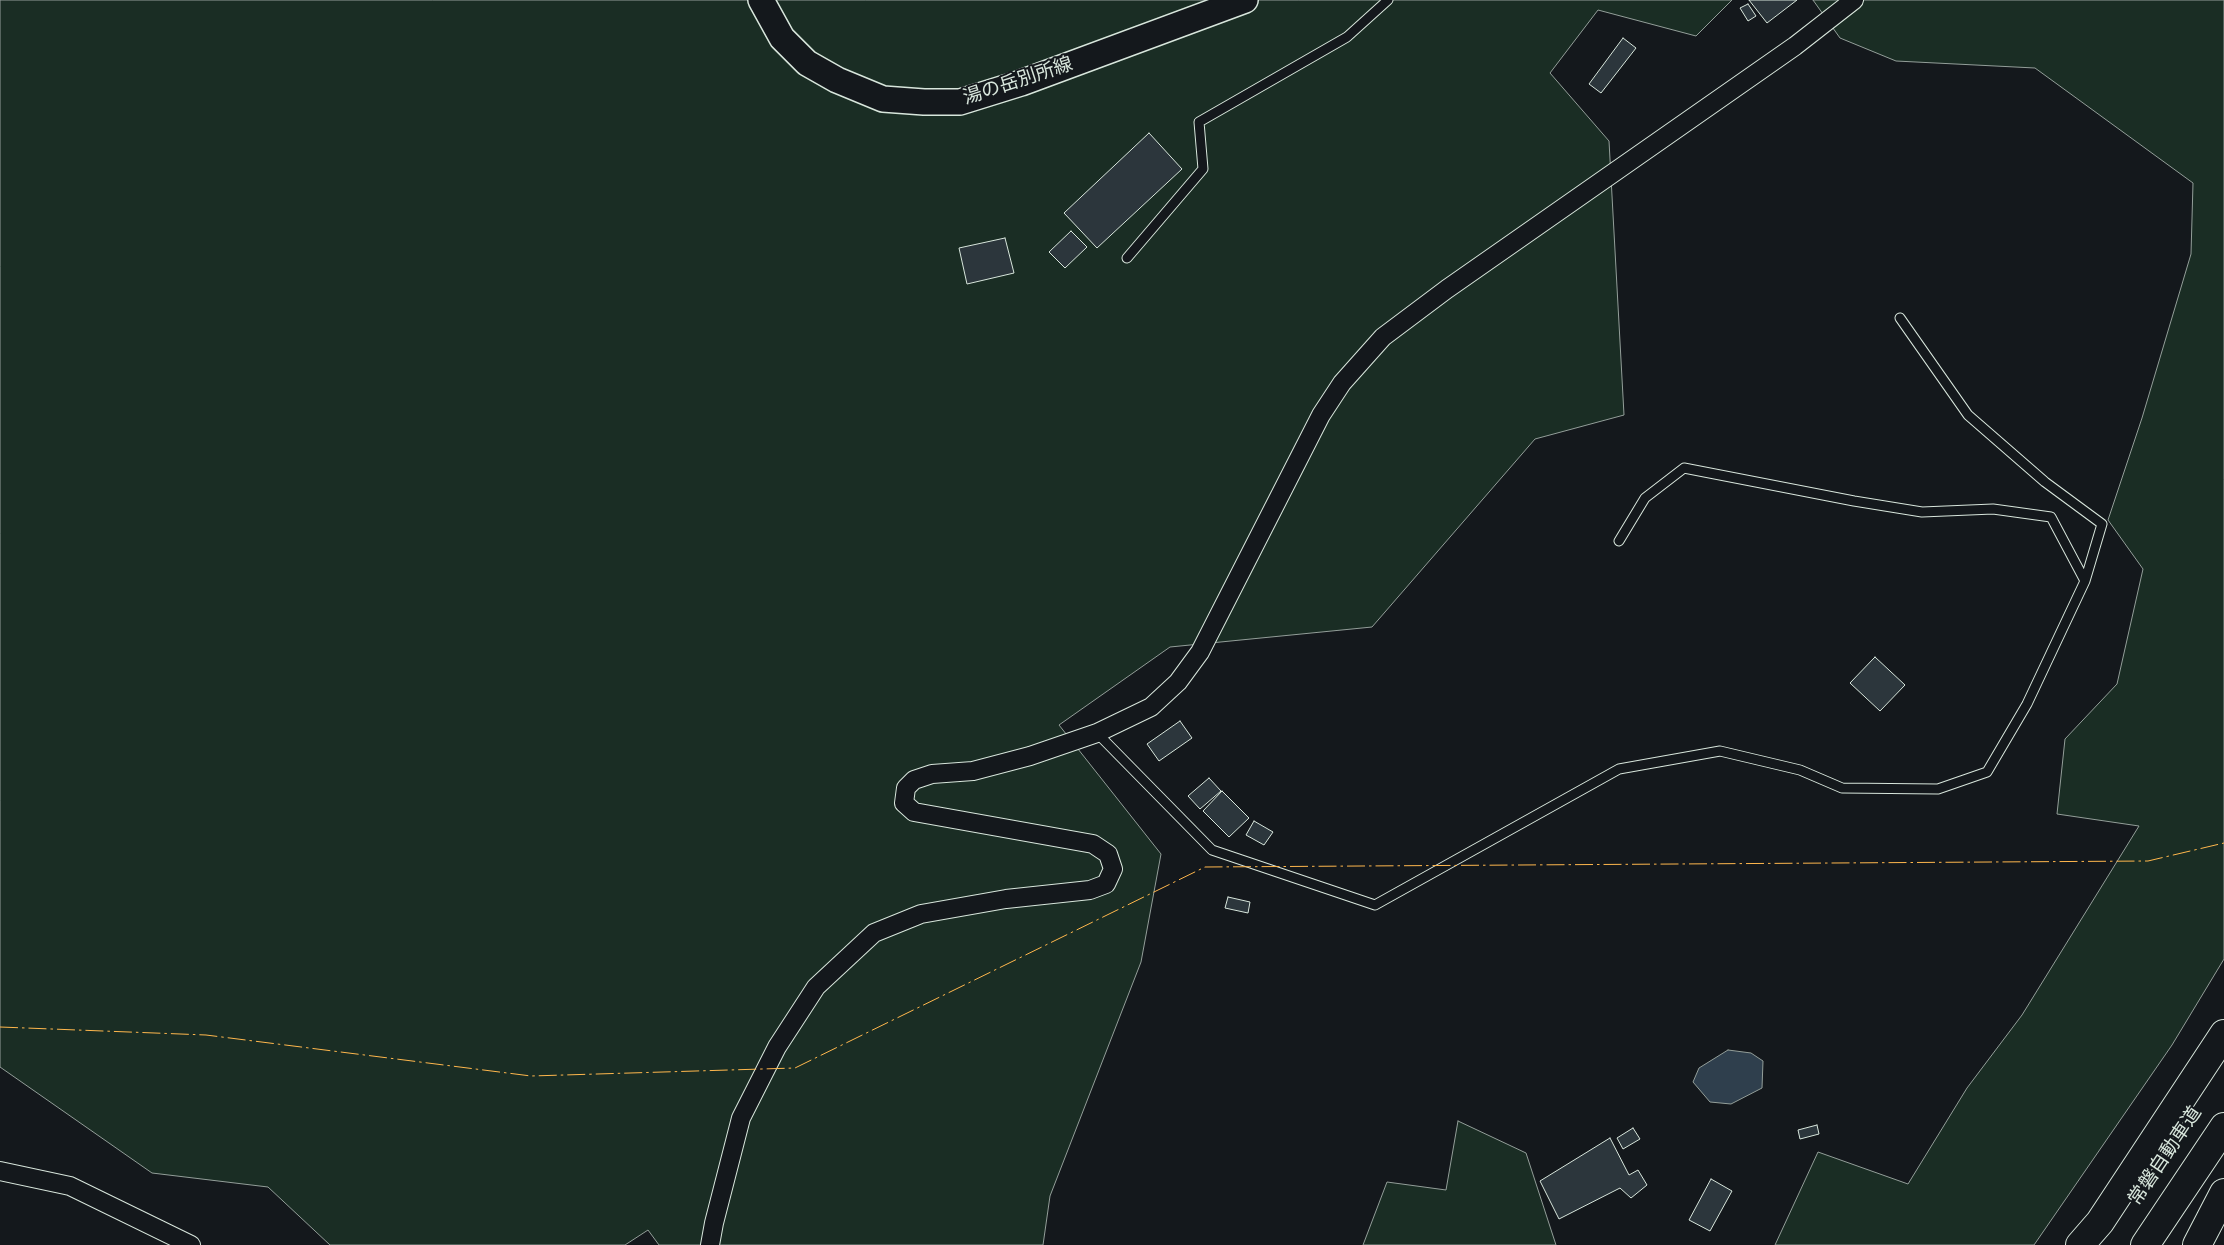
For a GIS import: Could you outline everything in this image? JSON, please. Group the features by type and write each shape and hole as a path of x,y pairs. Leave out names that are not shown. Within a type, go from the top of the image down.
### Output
{"highway":[{"path":"2080,1245 2100,1222 2224,1034"},
{"name":"常磐自動車道","path":"2105,1245 2224,1067"},
{"name":"常磐自動車道","path":"2145,1245 2224,1127"},
{"path":"2197,1245 2224,1193"}],"main road":[{"name":"湯の岳別所線","path":"761,0 782,38 807,64 837,80 883,99 960,102 1020,83 1245,0"}],"street":[{"path":"710,1245 741,1118 777,1047 816,987 874,933 921,914 1006,899 1090,890 1106,884 1113,870 1108,854 1093,844 914,812 904,803 906,788 914,780 932,774 974,771 1030,756 1097,732 1151,707 1178,682 1200,652 1321,416 1342,383 1383,337 1447,289 1795,46 1854,0"},
{"path":"0,1171 70,1186 191,1245"}],"lane":[{"path":"1127,258 1202,169 1199,122 1347,37 1388,0"},
{"path":"1097,732 1212,850 1375,905 1619,769 1720,751 1800,770 1842,788 1938,789 1987,772 2027,704 2085,581 2102,524 2045,482 1968,414 1900,318"},
{"path":"1619,541 1645,498 1684,468 1854,501 1922,512 1993,509 2051,517 2085,581"}],"green space":[{"path":"0,0 1732,0 1696,36 1598,10 1550,73 1609,141 1624,415 1535,439 1372,627 1170,647 1059,725 1161,854 1141,962 1050,1196 1043,1245 659,1245 648,1230 625,1245 330,1245 268,1187 152,1173 0,1067"},
{"path":"1813,0 2224,0 2224,959 2172,1045 2034,1245 1775,1245 1818,1152 1908,1184 1967,1088 2022,1015 2139,826 2057,814 2065,739 2117,684 2143,569 2108,520 2142,418 2191,254 2193,183 2035,68 1896,61 1840,38"},
{"path":"1458,1121 1526,1153 1556,1245 1363,1245 1387,1182 1446,1190"}],"water":[{"path":"1728,1050 1751,1053 1763,1061 1762,1088 1731,1104 1710,1102 1693,1082 1699,1068"}],"building":[{"path":"1749,0 1797,0 1767,23"},
{"path":"1748,4 1756,16 1748,21 1740,8"},
{"path":"1623,38 1636,48 1601,93 1589,84"},
{"path":"1149,133 1182,169 1097,248 1064,213"},
{"path":"1071,231 1087,247 1065,268 1049,252"},
{"path":"1005,238 1014,273 967,284 959,248"},
{"path":"1875,657 1905,685 1880,711 1850,683"},
{"path":"1180,721 1192,738 1159,761 1147,744"},
{"path":"1209,778 1221,791 1200,809 1188,796"},
{"path":"1222,791 1249,818 1229,837 1203,811"},
{"path":"1254,821 1273,832 1264,845 1246,835"},
{"path":"1228,897 1250,902 1248,913 1225,908"},
{"path":"1817,1125 1819,1134 1800,1139 1798,1130"},
{"path":"1633,1128 1640,1139 1623,1149 1617,1138"},
{"path":"1610,1138 1629,1175 1638,1170 1647,1185 1631,1198 1620,1188 1559,1219 1540,1181"},
{"path":"1711,1179 1732,1191 1710,1231 1689,1220"}],"power":[{"path":"0,1027 206,1035 531,1076 795,1068 1205,867 2148,861 2224,843"}]}
